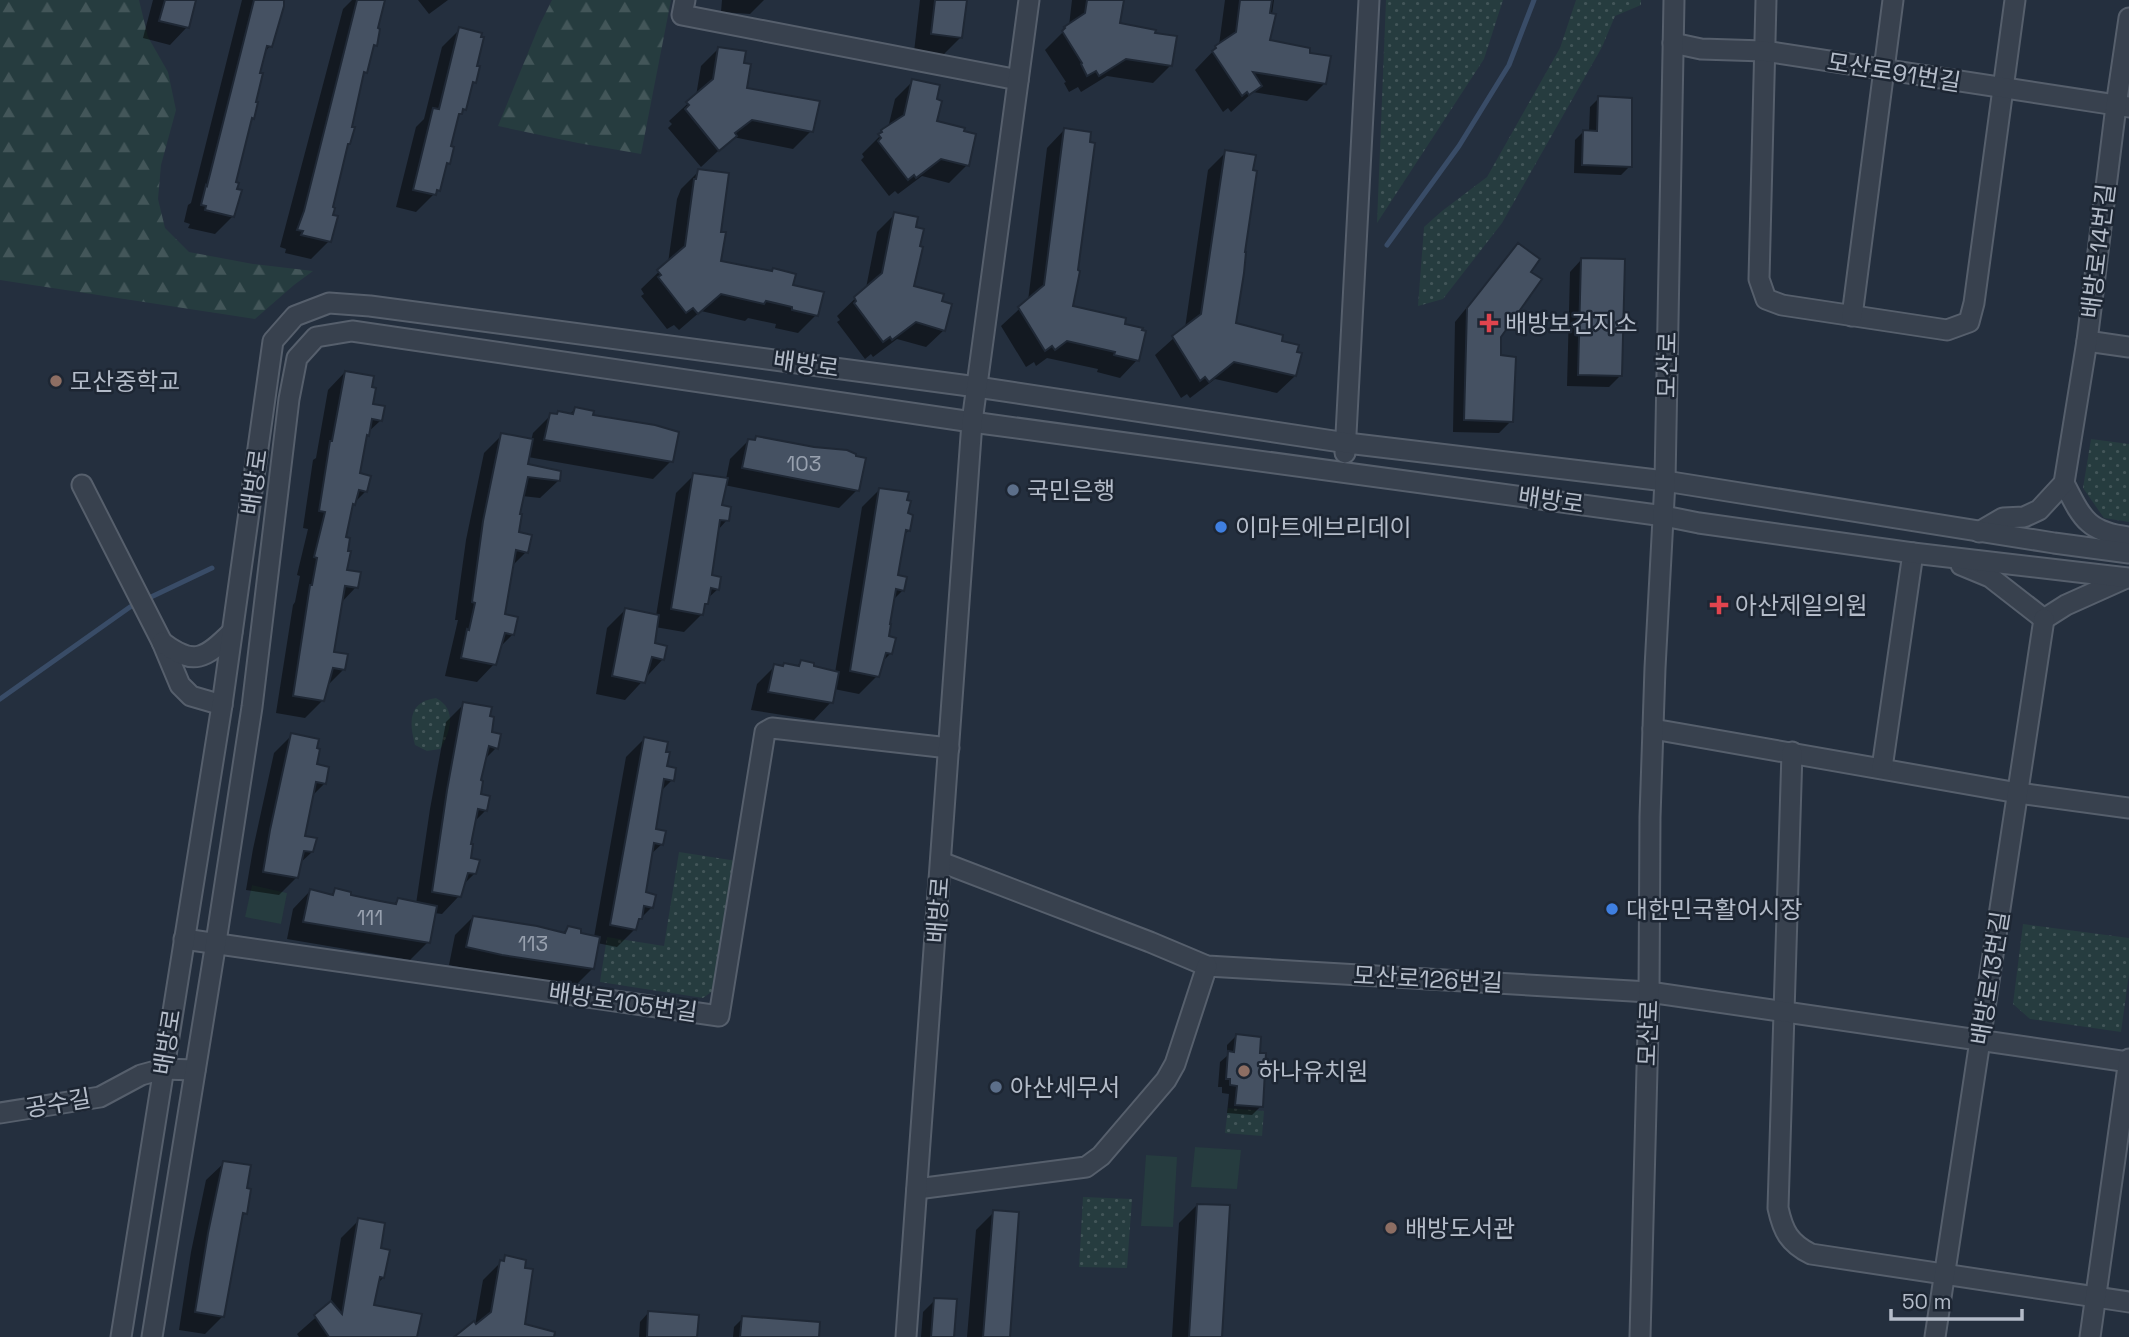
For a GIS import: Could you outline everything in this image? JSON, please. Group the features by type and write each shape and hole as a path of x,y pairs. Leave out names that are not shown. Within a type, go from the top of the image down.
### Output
{"street":[{"path":"685,0 682,15 1018,80"},
{"name":"배방로","path":"906,1337 972,422 1029,0"},
{"path":"1342,471 1346,443 1369,0"},
{"name":"모산로","path":"1640,1337 1650,992 1650,817 1665,481 1674,0"},
{"path":"1766,0 1759,279 1766,299 1783,305 1947,330 1969,322 1974,303 2015,0"},
{"path":"1852,316 1894,0"},
{"name":"배방로14번길","path":"2064,484 2122,106 2129,18"},
{"name":"모산로91번길","path":"1672,43 1701,48 1763,51 2122,106"},
{"name":"배방로","path":"121,1337 222,705 274,341 295,316 329,303 381,307 977,387 1346,443 1665,481 2129,553"},
{"name":"배방로","path":"152,1337 252,707 289,399 297,358 317,337 352,331 972,422 1342,471 1913,553 2128,577"},
{"path":"2087,341 2129,347"},
{"path":"1979,531 2003,517 2024,517 2039,510 2064,484 2079,512 2096,529 2129,537"},
{"path":"82,485 162,642 180,685 191,696 222,705"},
{"path":"1882,768 1913,553"},
{"path":"1943,557 1990,577 2044,619 2066,605 2128,577"},
{"name":"배방로13번길","path":"1935,1337 2044,619"},
{"path":"162,642 179,654 193,657 214,650 232,632"},
{"name":"배방로105번길","path":"184,939 719,1016 765,732 772,728 949,748"},
{"path":"1653,729 2018,793 2129,808"},
{"path":"1792,752 1778,1208 1783,1229 1797,1247 1811,1254 2129,1302"},
{"name":"모산로126번길","path":"941,862 1207,966 1650,992 2129,1061"},
{"path":"917,1189 1086,1167 1101,1156 1166,1080 1175,1064 1207,966"},
{"path":"2090,1337 2129,1061"},
{"name":"공수길","path":"0,1113 100,1097 141,1074 163,1069 195,1070"}],"green space":[{"path":"0,0 139,0 148,37 168,72 176,110 161,165 158,199 165,228 189,252 253,264 313,271 255,319 0,280"},
{"path":"552,0 671,0 641,154 498,126"},
{"path":"1386,0 1503,0 1484,59 1377,223"},
{"path":"1576,0 1641,0 1641,5 1615,16 1602,47 1502,223 1443,299 1418,306 1424,227 1487,177 1560,48"},
{"path":"2091,439 2129,444 2129,522 2104,518 2083,488"},
{"path":"436,698 447,708 449,728 440,749 427,751 415,745 413,714 420,704"},
{"path":"679,852 737,861 717,988 703,998 600,982 607,937 664,946"},
{"path":"252,885 287,893 281,924 245,917"},
{"path":"2023,924 2129,938 2129,974 2121,1032 2030,1019 2013,1004"},
{"path":"1228,1108 1264,1111 1262,1136 1225,1133"},
{"path":"1195,1147 1241,1150 1237,1189 1191,1187"},
{"path":"1146,1155 1177,1157 1173,1227 1141,1226"},
{"path":"1083,1197 1132,1199 1127,1268 1079,1267"}],"building":[{"path":"165,0 196,0 189,28 159,21"},
{"path":"254,0 284,0 284,6 272,47 267,46 260,73 263,73 258,102 236,182 239,183 237,189 242,190 234,217 205,210 206,206 201,205"},
{"path":"357,0 385,0 377,46 374,45 367,73 364,72 352,127 355,127 348,144 333,207 333,215 338,216 331,242 301,235 303,231 297,230"},
{"path":"935,0 967,0 962,38 931,34"},
{"path":"1087,0 1124,0 1120,23 1177,36 1172,66 1126,59 1099,76 1096,71 1087,76 1062,31 1085,13"},
{"path":"1240,0 1272,0 1270,13 1276,14 1270,40 1310,48 1310,53 1331,56 1326,84 1253,72 1262,86 1249,95 1247,92 1242,96 1212,51 1236,32"},
{"path":"459,27 482,33 481,37 484,37 476,83 473,82 466,110 463,109 462,114 459,114 451,146 454,147 450,164 447,163 440,191 437,190 436,195 413,190 433,108 439,109"},
{"path":"718,47 746,51 744,63 751,64 747,88 820,101 813,132 752,120 735,133 737,136 719,151 685,109 689,105 686,102 713,79"},
{"path":"912,79 940,85 937,99 942,101 937,121 965,128 964,131 976,134 969,166 941,159 916,178 914,175 908,180 878,141 881,138 878,134 881,130 904,115"},
{"path":"1598,96 1632,98 1632,167 1582,165 1583,130 1597,131"},
{"path":"1064,128 1091,132 1090,142 1095,143 1078,270 1080,271 1073,306 1126,318 1125,324 1143,328 1142,330 1146,331 1139,361 1114,355 1115,352 1067,341 1055,350 1052,346 1045,351 1018,307 1044,285"},
{"path":"1225,150 1256,155 1253,170 1257,171 1236,323 1283,335 1282,341 1299,345 1297,352 1302,353 1296,376 1234,362 1209,382 1205,377 1200,381 1172,336 1201,314"},
{"path":"698,169 729,173 721,232 726,232 721,261 796,274 793,285 824,292 818,316 766,301 764,304 721,294 698,314 693,308 686,313 658,277 661,275 657,270 685,246 694,179"},
{"path":"894,212 918,217 916,227 924,229 920,246 923,247 914,286 944,294 942,301 952,304 945,331 916,322 892,340 890,337 883,342 854,303 854,297 882,273"},
{"name":"배방보건지소","path":"1518,243 1540,259 1531,272 1542,279 1501,337 1501,355 1516,357 1513,422 1464,420 1467,308"},
{"path":"1581,258 1625,259 1622,376 1578,375"},
{"path":"345,371 374,376 372,387 376,388 373,404 385,406 382,421 372,419 369,436 367,435 360,473 371,476 367,492 359,490 355,505 353,504 346,537 350,538 348,551 351,551 347,570 361,572 358,588 345,586 334,652 348,654 345,670 333,668 324,701 293,696 310,585 317,558 314,557 325,512 319,511 330,441"},
{"path":"575,407 594,411 593,415 655,425 679,432 673,462 544,440 550,413 557,414 558,411 573,414"},
{"path":"501,433 533,439 528,464 561,471 560,481 528,477 519,532 532,535 528,553 516,550 505,614 518,617 514,635 505,633 496,665 461,658 475,603 472,602 483,521"},
{"path":"756,436 847,450 866,458 859,491 742,468 748,439 755,440"},
{"path":"693,473 728,478 722,505 731,507 729,521 720,520 712,575 721,577 719,590 711,588 703,615 671,609"},
{"path":"879,488 909,492 907,500 911,501 908,513 913,515 910,531 906,530 898,575 907,577 904,591 896,589 890,624 889,636 896,638 892,654 886,653 879,677 850,671"},
{"path":"625,608 659,615 655,643 667,646 664,660 652,657 645,683 612,676"},
{"path":"801,660 839,672 833,703 768,692 774,664 799,666"},
{"path":"463,702 492,707 492,732 501,734 498,749 489,746 481,780 481,794 490,796 487,811 478,809 471,844 471,858 480,860 476,874 468,873 461,897 432,892"},
{"path":"291,733 319,739 317,764 329,767 326,784 316,782 305,836 317,838 313,852 304,851 298,878 263,872"},
{"path":"644,737 668,742 666,752 670,752 667,766 676,768 674,781 664,779 656,829 666,831 663,845 654,843 646,892 656,895 653,908 644,906 642,919 639,919 636,930 610,925"},
{"path":"335,888 351,892 351,895 396,904 398,898 437,906 430,943 303,922 310,889 333,895"},
{"path":"473,916 565,933 568,926 581,929 581,933 600,937 594,969 466,947"},
{"path":"1236,1034 1261,1037 1260,1053 1266,1053 1263,1107 1235,1105 1237,1086 1230,1085 1230,1079 1226,1079 1228,1051 1234,1052"},
{"path":"223,1161 251,1165 247,1188 251,1189 247,1214 243,1213 224,1317 195,1312"},
{"path":"1197,1204 1230,1205 1222,1337 1189,1337"},
{"path":"993,1210 1019,1212 1010,1337 983,1337"},
{"path":"358,1218 385,1223 381,1248 390,1250 374,1305 422,1314 417,1337 329,1337 314,1315 331,1301 342,1314"},
{"path":"505,1255 526,1260 525,1268 533,1269 525,1324 555,1332 554,1337 454,1337 491,1312 500,1260 504,1261"},
{"path":"934,1298 957,1299 954,1337 931,1337"},
{"path":"648,1311 699,1315 697,1337 647,1337"},
{"path":"742,1316 820,1322 819,1337 740,1337"}],"waterway":[{"path":"1387,245 1459,146 1509,65 1534,0"},
{"path":"0,699 130,607 212,568"}],"place":[{"name":"배방보건지소","path":"1489,323"},
{"name":"모산중학교","path":"56,381"},
{"name":"국민은행","path":"1013,490"},
{"name":"이마트에브리데이","path":"1221,527"},
{"name":"아산제일의원","path":"1719,605"},
{"name":"대한민국활어시장","path":"1612,909"},
{"name":"하나유치원","path":"1244,1071"},
{"name":"아산세무서","path":"996,1087"},
{"name":"배방도서관","path":"1391,1228"}]}
